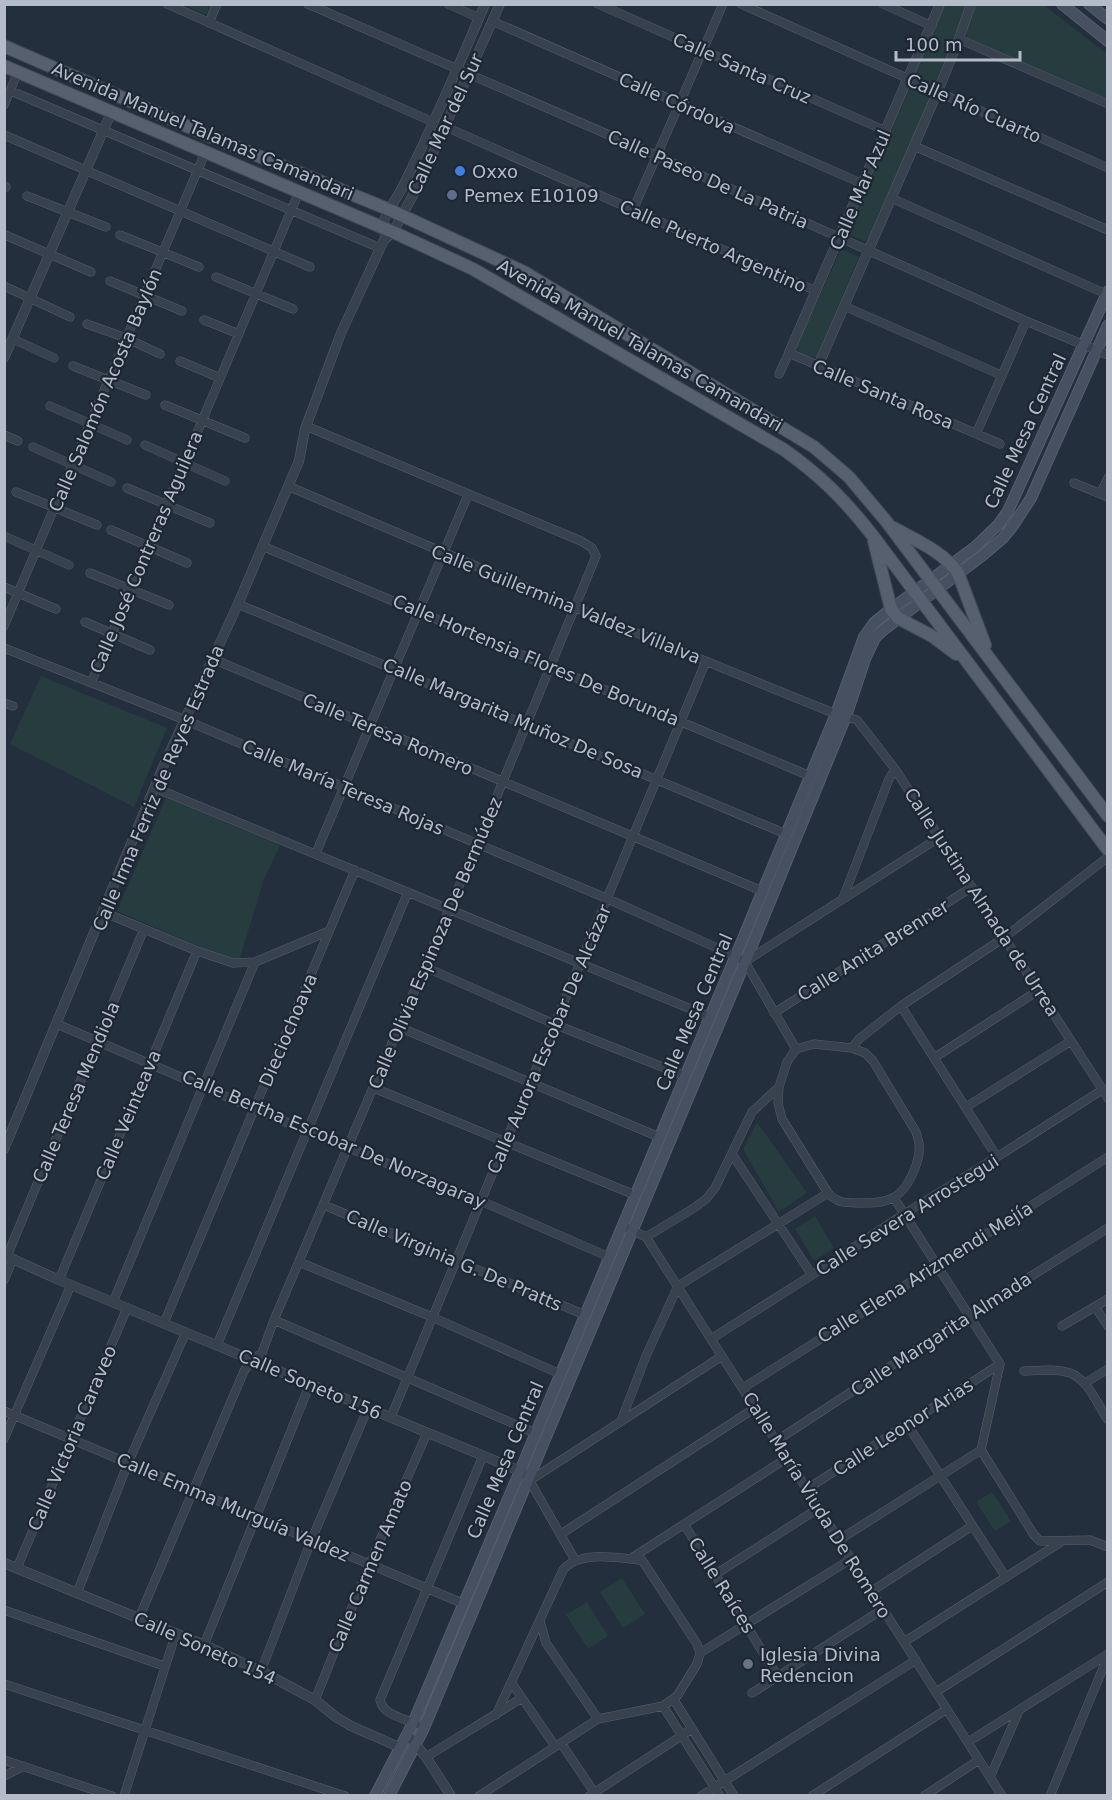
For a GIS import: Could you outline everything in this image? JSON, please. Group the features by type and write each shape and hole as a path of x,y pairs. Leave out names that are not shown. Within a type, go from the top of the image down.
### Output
{"main road":[{"path":"1062,4 1107,41"},
{"path":"1089,4 1107,18"},
{"name":"Avenida Manuel Talamas Camandari","path":"4,46 212,137 390,210 524,273 787,429 833,462 863,492 1107,816"},
{"name":"Avenida Manuel Talamas Camandari","path":"4,66 299,192 385,237 473,269 783,449 828,483 845,500 975,670 1107,850"},
{"name":"Calle Mesa Central","path":"955,569 1008,511 1107,292"},
{"name":"Calle Mesa Central","path":"388,1796 424,1728 627,1228 865,658 894,614 955,569 1003,538 1019,518 1107,325"},
{"path":"1008,511 1019,518"},
{"path":"888,524 922,542 955,569 991,659"},
{"path":"873,536 894,614 944,643 975,670"},
{"name":"Calle Mesa Central","path":"375,1796 413,1723 462,1603 526,1476 536,1433 560,1374 609,1257 627,1228 635,1195 710,1017 740,959 762,891 810,776 841,715"}],"street":[{"path":"209,23 217,4"},
{"name":"Calle Paseo De La Patria","path":"308,4 1107,355"},
{"path":"448,4 479,18"},
{"name":"Calle Mar del Sur","path":"306,426 341,333 385,237 390,210 434,122 485,4"},
{"name":"Calle Mar del Sur","path":"385,237 402,216 446,127 500,4"},
{"name":"Calle Santa Cruz","path":"598,4 886,131"},
{"path":"633,210 655,155 723,4"},
{"name":"Calle Río Cuarto","path":"741,4 1107,165"},
{"path":"883,4 932,26"},
{"name":"Calle Mar Azul","path":"779,374 940,4"},
{"name":"Calle Mar Azul","path":"818,366 938,91 970,4"},
{"path":"170,5 434,122"},
{"name":"Calle Córdova","path":"492,21 863,184"},
{"path":"959,39 1107,104"},
{"path":"5,102 18,72"},
{"path":"11,91 292,209 385,237"},
{"path":"4,357 111,113"},
{"name":"Calle Puerto Argentino","path":"446,127 816,291"},
{"path":"4,135 310,267"},
{"path":"914,146 1107,230"},
{"name":"Calle Salomón Acosta Baylón","path":"4,626 205,153"},
{"name":"Calle José Contreras Aguilera","path":"91,683 299,192"},
{"path":"27,196 106,227"},
{"path":"891,198 1107,292"},
{"path":"5,235 91,272"},
{"path":"120,235 199,267"},
{"path":"216,277 293,309"},
{"path":"110,281 182,311"},
{"path":"4,286 70,317"},
{"path":"844,306 1001,375"},
{"path":"204,320 239,334"},
{"name":"Calle Santa Rosa","path":"976,434 1026,321"},
{"path":"87,324 126,338 160,354"},
{"path":"12,339 54,358"},
{"name":"Calle Santa Rosa","path":"789,353 1000,444"},
{"path":"180,361 220,378"},
{"path":"73,366 146,395"},
{"name":"Calle José Contreras Aguilera","path":"165,405 202,422"},
{"path":"50,406 127,440"},
{"path":"202,422 245,438"},
{"name":"Calle Irma Ferriz de Reyes Estrada","path":"4,1149 154,788 238,604 299,462 306,426"},
{"name":"Calle Olivia Espinoza De Bermúdez","path":"139,1618 244,1371 252,1360 262,1353 503,783 596,556 592,548 581,541 306,426"},
{"path":"4,435 18,441"},
{"path":"146,445 225,481"},
{"path":"33,447 111,482"},
{"path":"1074,483 1104,495 1107,478"},
{"name":"Calle Guillermina Valdez Villalva","path":"288,486 443,553 841,715"},
{"path":"127,488 210,523"},
{"path":"16,492 97,525"},
{"path":"316,853 468,495"},
{"path":"111,530 187,563"},
{"path":"4,536 69,565"},
{"name":"Calle Hortensia Flores De Borunda","path":"262,546 810,776"},
{"path":"90,573 169,605"},
{"path":"4,587 56,609"},
{"name":"Calle Margarita Muñoz De Sosa","path":"238,604 786,834"},
{"path":"85,622 150,650"},
{"name":"Calle María Teresa Rojas","path":"4,648 185,720 608,899 740,959"},
{"name":"Calle Teresa Romero","path":"213,659 762,891"},
{"name":"Calle Aurora Escobar De Alcázar","path":"391,1417 706,661"},
{"name":"Calle Justina Almada de Urrea","path":"841,715 857,720 895,769 1107,1098"},
{"path":"843,898 889,779 895,769"},
{"path":"154,788 710,1017"},
{"path":"796,1049 740,959 940,837"},
{"path":"852,1048 859,1039 901,1006 1005,937 1107,857"},
{"name":"Dieciochoava","path":"164,1323 356,870"},
{"name":"Calle Anita Brenner","path":"774,1013 972,887"},
{"path":"218,1345 408,892"},
{"name":"Calle Irma Ferriz de Reyes Estrada","path":"103,912 197,951 243,964 255,962 329,931"},
{"name":"Calle Teresa Mendiola","path":"4,1280 8,1256 144,929"},
{"name":"Calle Veinteava","path":"59,1280 197,951"},
{"path":"113,1302 255,962"},
{"path":"425,967 685,1076"},
{"path":"934,1058 1039,990"},
{"path":"901,1006 998,1157"},
{"name":"Calle Bertha Escobar De Norzagaray","path":"57,1024 309,1132 481,1201 609,1257"},
{"path":"399,1027 659,1137"},
{"path":"966,1107 1071,1041"},
{"path":"814,1044 852,1048 866,1053 873,1061 916,1132 920,1145 919,1156 910,1182 894,1198 879,1203 844,1203 834,1200 828,1194 782,1119 778,1103 779,1087 787,1062 796,1049 814,1044"},
{"path":"627,1228 646,1237 706,1199 715,1188 752,1112 779,1087"},
{"path":"374,1088 635,1195"},
{"name":"Calle Severa Arrostegui","path":"711,1338 1102,1090"},
{"path":"732,1154 812,1275"},
{"name":"Calle Elena Arizmendi Mejía","path":"743,1388 1107,1157"},
{"path":"621,1421 646,1356 678,1286 828,1194"},
{"path":"894,1198 1000,1364 981,1450 1034,1535 1043,1542 1090,1540 1107,1547"},
{"name":"Calle Virginia G. De Pratts","path":"324,1205 585,1315"},
{"name":"Calle Margarita Almada","path":"776,1441 1107,1228"},
{"name":"Calle María Viuda De Romero","path":"646,1237 1002,1796"},
{"name":"Calle Soneto 156","path":"8,1256 59,1280 483,1455 526,1476"},
{"path":"299,1262 432,1317 560,1374"},
{"path":"4,1439 71,1285"},
{"path":"1062,1326 1107,1299"},
{"path":"1095,1307 1107,1326"},
{"name":"Calle Victoria Caraveo","path":"17,1568 127,1308"},
{"path":"274,1320 536,1433"},
{"path":"77,1593 128,1463 186,1332"},
{"path":"574,1560 526,1476 621,1421 722,1356"},
{"name":"Calle Leonor Arias","path":"807,1489 1000,1364"},
{"path":"1084,1383 1107,1369"},
{"path":"1024,1371 1068,1372 1075,1375 1084,1383 1107,1420"},
{"path":"204,1645 310,1384"},
{"path":"261,1671 311,1540 368,1408"},
{"path":"561,1534 755,1408"},
{"name":"Calle Emma Murguía Valdez","path":"4,1411 462,1603"},
{"path":"907,1424 1005,1576"},
{"name":"Calle Carmen Amato","path":"315,1700 369,1564 427,1432"},
{"path":"839,1540 981,1450"},
{"path":"424,1728 383,1708 380,1700 483,1455"},
{"path":"630,1559 787,1458"},
{"path":"716,1574 819,1508"},
{"name":"Calle Raíces","path":"684,1524 778,1677"},
{"path":"872,1591 972,1526"},
{"path":"904,1642 1062,1541"},
{"path":"478,1796 598,1719 663,1706 674,1700 697,1664 700,1653 697,1644 642,1560 585,1557 574,1560 568,1563 563,1570 496,1715"},
{"path":"700,1653 851,1558"},
{"name":"Calle Soneto 154","path":"4,1563 176,1633 261,1671 315,1700 351,1726 399,1747"},
{"path":"936,1692 1107,1582"},
{"path":"752,1693 883,1609"},
{"path":"4,1610 165,1666"},
{"path":"540,1619 546,1643 598,1719"},
{"path":"124,1796 176,1633"},
{"path":"968,1742 1107,1655"},
{"path":"1050,1796 1107,1655"},
{"path":"701,1796 916,1660"},
{"path":"511,1682 591,1794 692,1729"},
{"path":"4,1684 345,1796"},
{"path":"426,1757 522,1698"},
{"path":"674,1700 734,1796"},
{"path":"663,1706 720,1796"},
{"path":"812,1796 947,1709"},
{"path":"990,1777 1019,1710"},
{"path":"407,1734 426,1757 451,1796"},
{"path":"4,1760 112,1796"},
{"path":"924,1796 979,1760"},
{"path":"4,1776 24,1766"}],"green space":[{"path":"184,5 214,5 209,16"},
{"path":"944,5 967,5 941,77 935,84 914,77"},
{"path":"975,5 1044,5 1107,54 1107,99 967,38 967,27"},
{"path":"910,88 928,93 930,100 869,237 865,241 850,235 849,226"},
{"path":"841,249 859,257 817,357 808,356 796,348"},
{"path":"41,676 167,728 134,807 10,744"},
{"path":"166,798 280,845 264,879 240,958 228,959 117,911"},
{"path":"757,1122 807,1193 779,1212 743,1149"},
{"path":"815,1216 834,1248 814,1261 795,1229"},
{"path":"992,1492 1011,1521 995,1531 976,1502"},
{"path":"622,1578 645,1614 623,1628 600,1592"},
{"path":"587,1602 608,1636 588,1649 566,1615"}],"place":[{"name":"Oxxo","path":"460,171"},
{"name":"Pemex E10109","path":"452,195"},
{"name":"Iglesia Divina Redencion","path":"748,1664"}]}
